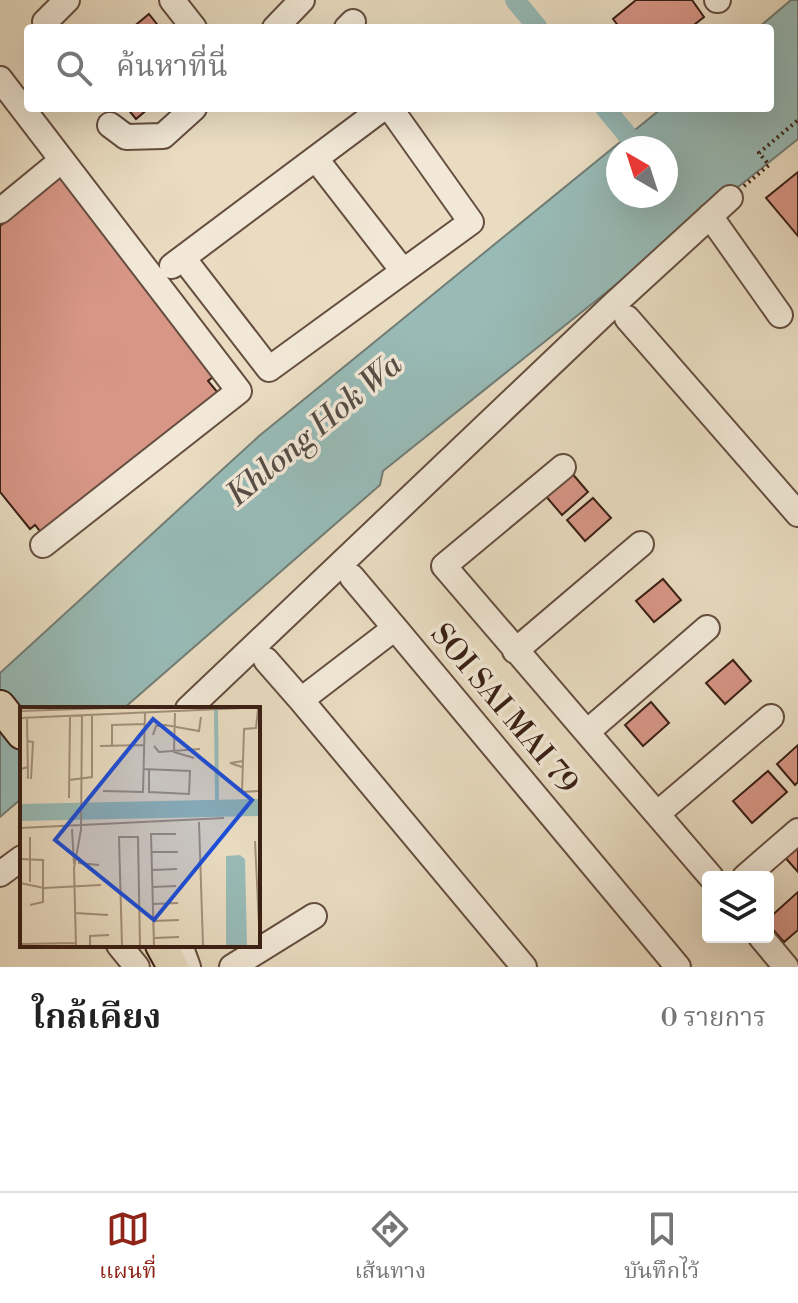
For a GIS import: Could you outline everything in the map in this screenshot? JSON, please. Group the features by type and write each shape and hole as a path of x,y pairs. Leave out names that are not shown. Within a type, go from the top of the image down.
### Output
{"main road":[{"path":"0,706 20,731"},
{"path":"162,947 173,967"}],"street":[{"path":"45,24 67,0"},
{"path":"172,0 191,24"},
{"path":"279,24 302,0"},
{"path":"0,79 24,110"},
{"path":"25,112 239,391 43,545"},
{"path":"110,125 126,137 163,136 190,112"},
{"path":"154,279 378,112"},
{"path":"183,258 269,369 471,222 393,112"},
{"path":"316,159 403,271"},
{"path":"0,211 62,160"},
{"path":"190,707 613,305 730,198"},
{"path":"710,216 780,315"},
{"path":"627,318 798,514"},
{"path":"563,467 444,566 706,871"},
{"path":"515,651 641,544"},
{"path":"352,577 395,628"},
{"name":"SOI SAI MAI 79","path":"301,700 395,628 678,967"},
{"path":"587,732 707,628"},
{"path":"266,660 524,967"},
{"path":"657,814 771,717"},
{"path":"752,871 798,831"},
{"path":"0,874 20,859"},
{"path":"232,967 314,916"},
{"path":"766,943 786,967"},
{"path":"121,947 137,967"},
{"path":"181,947 188,967"}],"path":[{"path":"730,198 769,165 759,153 798,120"}],"water":[{"name":"Khlong Hok Wa","path":"791,0 798,0 798,139 383,471 380,485 125,707 20,707 20,800 0,817 0,673 259,436 606,154 606,208 678,208 678,136 628,136 657,112 774,112 774,24 763,24"}],"building":[{"path":"636,0 692,0 704,17 695,24 617,24 613,19"},
{"path":"149,14 157,24 137,24"},
{"path":"130,112 144,112 136,119"},
{"path":"798,172 798,236 766,198"},
{"path":"62,176 219,372 208,381 219,394 43,535 35,525 30,529 0,492 0,226"},
{"path":"570,471 588,492 562,515 544,494"},
{"path":"593,498 611,518 585,541 567,520"},
{"path":"663,579 681,600 654,622 636,601"},
{"path":"733,660 751,681 725,704 706,683"},
{"path":"651,702 669,723 643,746 625,725"},
{"path":"798,745 798,782 795,785 777,764"},
{"path":"768,771 787,792 752,823 733,801"},
{"path":"798,841 798,872 782,854"},
{"path":"798,892 798,930 784,942 774,931 774,914"}],"waterway":[{"path":"515,0 535,24"},
{"path":"608,112 628,136"}]}
